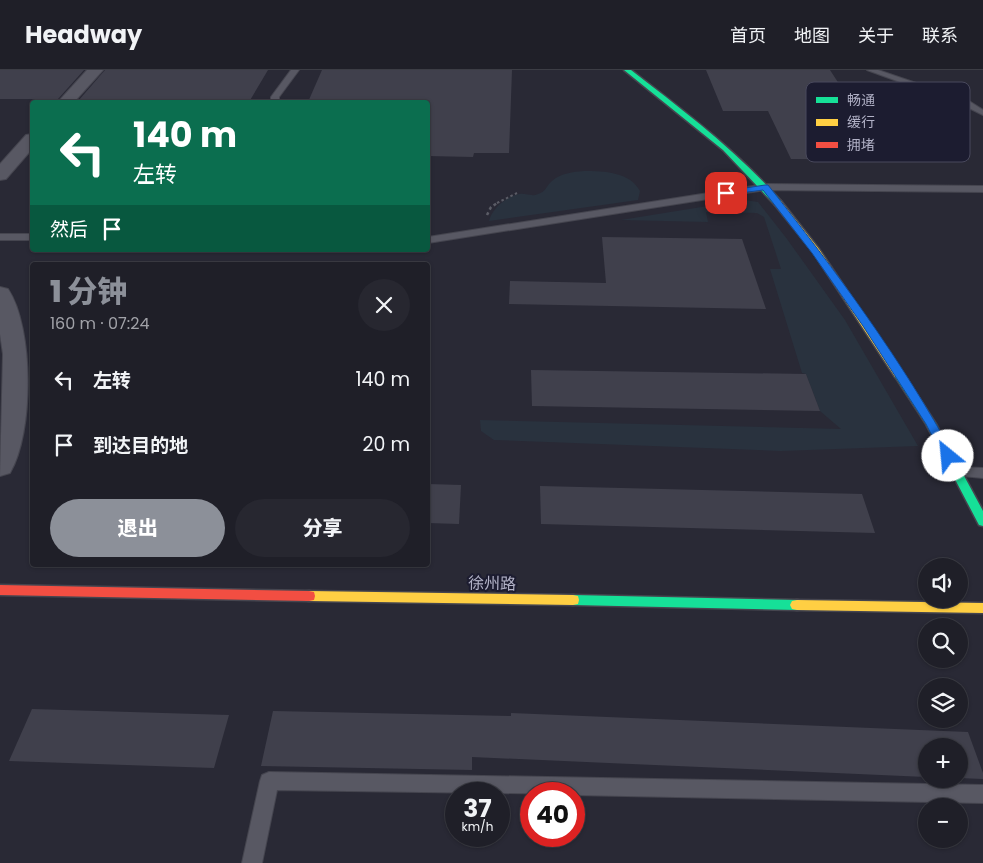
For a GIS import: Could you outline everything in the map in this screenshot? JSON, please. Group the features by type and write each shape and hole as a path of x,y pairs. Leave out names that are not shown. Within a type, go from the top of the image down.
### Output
{"street":[{"path":"68,100 95,70"},
{"path":"627,70 707,132 765,187 816,251 868,326 931,424 983,522"},
{"path":"0,175 30,141"},
{"path":"0,294 7,307 15,354 13,424 0,466"},
{"name":"徐州路","path":"0,590 983,608"}],"lane":[{"path":"275,100 275,97 295,70"},
{"path":"871,70 906,82"},
{"path":"970,105 983,113"},
{"path":"430,240 765,187 983,189"},
{"path":"0,237 30,237"},
{"path":"957,472 983,472"},
{"path":"252,863 269,781 983,794"}],"path":[{"path":"490,230 486,222 488,211 496,203 517,193"}],"shaded area":[{"path":"571,172 608,172 623,176 636,185 640,191 638,200 489,221 496,208 509,198 519,194 533,195 541,193 559,176"},
{"path":"745,200 758,202 845,320 918,446 781,451 494,440 481,431 480,420 841,429 820,411 806,374 802,373 770,269 781,269 764,217 757,213 706,212 708,222 621,220"}],"building":[{"path":"0,70 84,70 58,99 0,99"},
{"path":"105,70 268,70 250,100 79,100"},
{"path":"322,70 512,70 509,153 474,153 473,157 430,156 430,100 309,100"},
{"path":"706,70 830,70 838,82 806,82 806,159 791,159 768,111 723,111"},
{"path":"602,237 742,239 766,309 509,304 510,281 606,283"},
{"path":"531,370 806,374 820,411 532,406"},
{"path":"430,484 461,485 459,524 430,523"},
{"path":"540,486 862,494 875,533 541,524"},
{"path":"32,709 229,715 214,768 9,761"},
{"path":"273,711 511,716 511,713 968,732 983,773 983,779 968,778 968,738 918,738 918,777 472,757 472,770 261,766"}],"traffic: fast":[{"path":"627,70 726,149 762,184 778,203"},
{"path":"899,375 931,424 983,522"},
{"path":"573,600 797,605"}],"traffic: slow":[{"path":"778,203 816,251 899,375"},
{"path":"309,596 573,600"},
{"path":"797,605 983,608"}],"traffic: jam":[{"path":"0,590 309,596"}],"route":[{"path":"726,193 765,187 816,251 868,326 931,424 948,456"}]}
